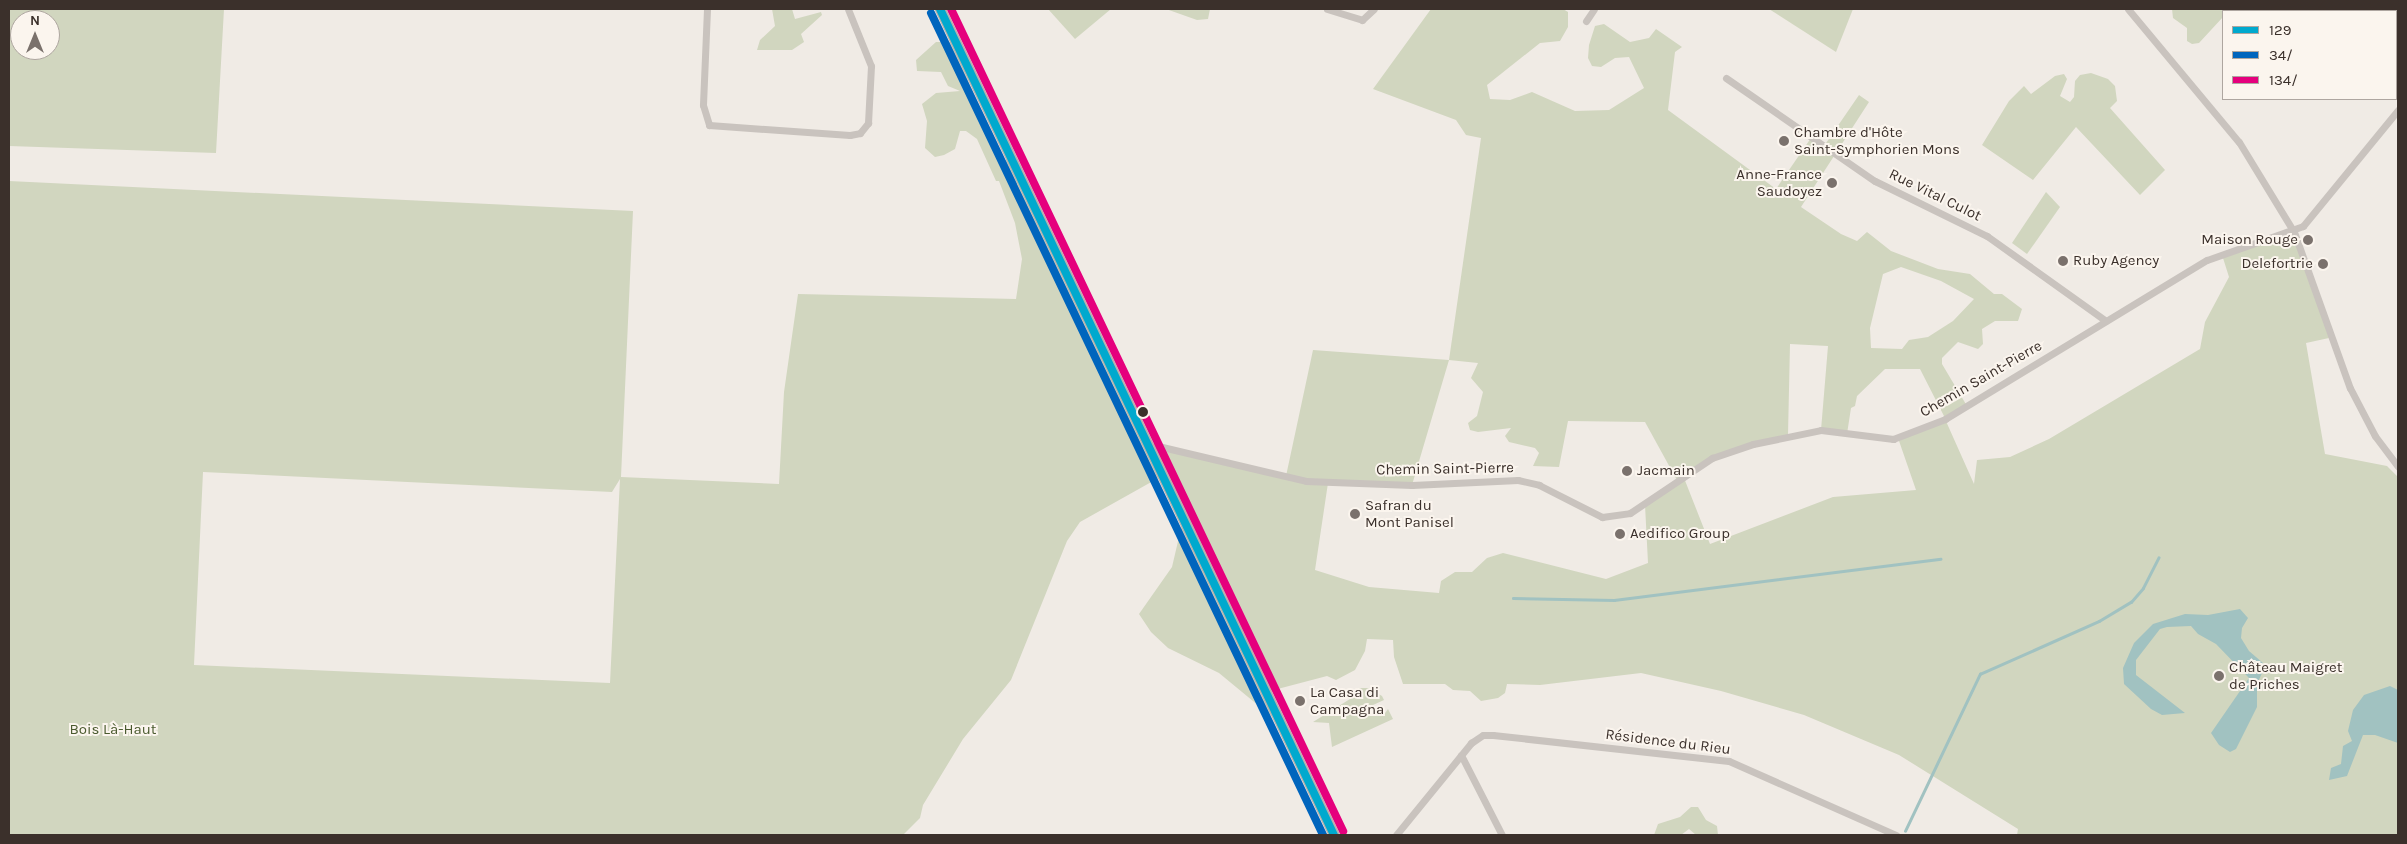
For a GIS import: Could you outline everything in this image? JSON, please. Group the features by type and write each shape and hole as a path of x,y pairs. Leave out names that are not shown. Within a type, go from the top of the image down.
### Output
{"main road":[{"path":"940,9 1334,835"}],"street":[{"path":"707,9 703,105 709,125 850,135 860,133 868,123 871,66 848,9"},
{"path":"1327,9 1362,20 1374,9"},
{"path":"1586,20 1594,9"},
{"path":"2128,9 2239,142 2294,232 2350,388 2375,436 2398,466"},
{"name":"Rue Vital Culot","path":"1726,78 1875,182 2002,246 2106,321"},
{"path":"2294,232 2304,226 2398,110"},
{"name":"Chemin Saint-Pierre","path":"1148,447 1158,446 1306,481 1412,485 1518,480 1539,485 1596,515 1616,516 1638,510 1712,458 1753,444 1821,430 1886,439 1916,432 1967,406 2214,257 2294,232"},
{"name":"Résidence du Rieu","path":"1396,835 1476,738 1492,735 1729,761 1896,835"},
{"path":"1461,755 1502,835"}],"green space":[{"path":"9,9 224,9 216,153 9,146"},
{"path":"772,9 792,9 795,19 821,12 822,15 801,34 804,42 792,50 757,50 760,40 775,26"},
{"path":"1048,9 1111,9 1075,39"},
{"path":"1166,9 1210,9 1208,19 1197,20"},
{"name":"Bois Là-Haut","path":"1431,9 1563,9 1568,12 1568,27 1560,41 1540,43 1487,85 1490,99 1510,100 1532,92 1575,111 1609,110 1644,88 1629,57 1615,58 1601,67 1592,66 1588,58 1589,45 1595,26 1604,24 1630,42 1649,38 1656,29 1682,47 1675,52 1668,110 1776,189 1811,138 1824,146 1859,95 1869,102 1801,207 1841,234 1857,241 1867,232 1891,251 1938,269 1970,274 1994,294 2002,294 2022,309 2018,321 1995,321 1982,329 1983,344 1978,349 1958,342 1942,358 1942,364 1967,406 1945,419 1974,484 1977,460 2010,457 2049,439 2200,349 2205,322 2229,277 2223,258 2294,232 2329,338 2306,343 2325,454 2387,466 2398,477 2398,835 2017,835 2018,829 1899,755 1804,715 1721,691 1641,673 1540,685 1507,684 1505,693 1498,698 1481,701 1470,691 1453,690 1445,684 1403,684 1394,657 1393,640 1367,639 1365,651 1355,670 1336,680 1327,676 1266,692 1282,725 1219,673 1168,648 1151,632 1139,614 1172,567 1183,520 1162,476 1080,522 1067,541 1011,680 963,739 923,805 920,818 903,835 9,835 9,181 633,211 621,477 779,484 784,392 798,294 1016,299 1022,259 1015,223 999,181 996,181 977,139 966,131 960,131 955,149 944,155 935,157 925,148 927,121 922,104 936,93 960,91 948,86 941,72 917,71 916,60 936,42 952,42 1002,162 1011,157 1148,447 1286,476 1313,350 1449,360 1481,138 1466,135 1456,120 1373,89","holes":["1901,267 1941,281 1974,299 1953,321 1928,337 1909,340 1902,349 1871,348 1870,328 1883,274","1790,344 1828,346 1821,430 1847,434 1851,408 1855,406 1857,396 1885,369 1920,369 1945,418 1898,438 1916,490 1833,497 1710,544 1684,478 1724,453 1788,435","1449,360 1478,363 1471,378 1483,392 1477,416 1468,423 1470,430 1478,432 1511,428 1505,436 1509,442 1535,448 1539,453 1533,466 1559,467 1568,421 1645,422 1678,482 1645,505 1648,563 1606,579 1503,553 1487,558 1472,572 1455,572 1441,581 1439,593 1369,587 1315,570 1328,483 1412,485","203,472 612,492 620,479 610,683 194,665"]},
{"path":"1769,9 1853,9 1836,52"},
{"path":"2172,9 2231,9 2222,10 2222,18 2199,43 2192,44 2187,41 2187,28 2173,18"},
{"path":"2091,73 2108,79 2115,86 2117,101 2110,108 2165,170 2140,195 2076,127 2033,180 1982,145 2009,101 2024,86 2031,94 2055,76 2064,74 2067,79 2060,96 2070,102 2074,97 2075,81 2080,75"},
{"path":"2046,192 2060,207 2027,254 2012,243"},
{"path":"1357,688 1369,688 1382,696 1384,700 1373,705 1372,716 1383,716 1388,709 1393,719 1332,747 1329,723 1313,722 1350,699"},
{"path":"1691,807 1698,807 1706,820 1717,826 1718,835 1696,835 1689,829 1681,835 1654,835 1658,824 1680,817"}],"water":[{"path":"2240,609 2248,618 2242,628 2241,638 2249,651 2263,663 2263,671 2257,684 2257,707 2236,749 2230,752 2219,745 2211,733 2249,678 2216,644 2198,634 2191,626 2167,627 2160,629 2136,660 2136,675 2185,713 2162,715 2151,709 2124,684 2123,668 2134,643 2153,624 2185,614 2208,615"},
{"path":"2390,686 2398,690 2398,743 2375,735 2363,735 2347,776 2329,780 2331,768 2341,764 2343,746 2352,741 2348,731 2353,710 2364,695"}],"waterway":[{"path":"1905,831 1980,674 2099,621 2131,602 2143,588 2158,558"},
{"path":"1513,598 1614,600 1940,559"}],"transit line":[{"name":"129","path":"940,9 1334,835"},
{"name":"134/","path":"951,9 1343,831"},
{"name":"34/","path":"931,13 1323,835"}],"place":[{"name":"Chambre d'Hôte Saint-Symphorien Mons","path":"1784,141"},
{"name":"Anne-France Saudoyez","path":"1832,183"},
{"name":"Maison Rouge","path":"2308,240"},
{"name":"Ruby Agency","path":"2063,261"},
{"name":"Delefortrie","path":"2323,264"},
{"name":"Jacmain","path":"1627,471"},
{"name":"Safran du Mont Panisel","path":"1355,514"},
{"name":"Aedifico Group","path":"1620,534"},
{"name":"Château Maigret de Priches","path":"2219,676"},
{"name":"La Casa di Campagna","path":"1300,701"}]}
